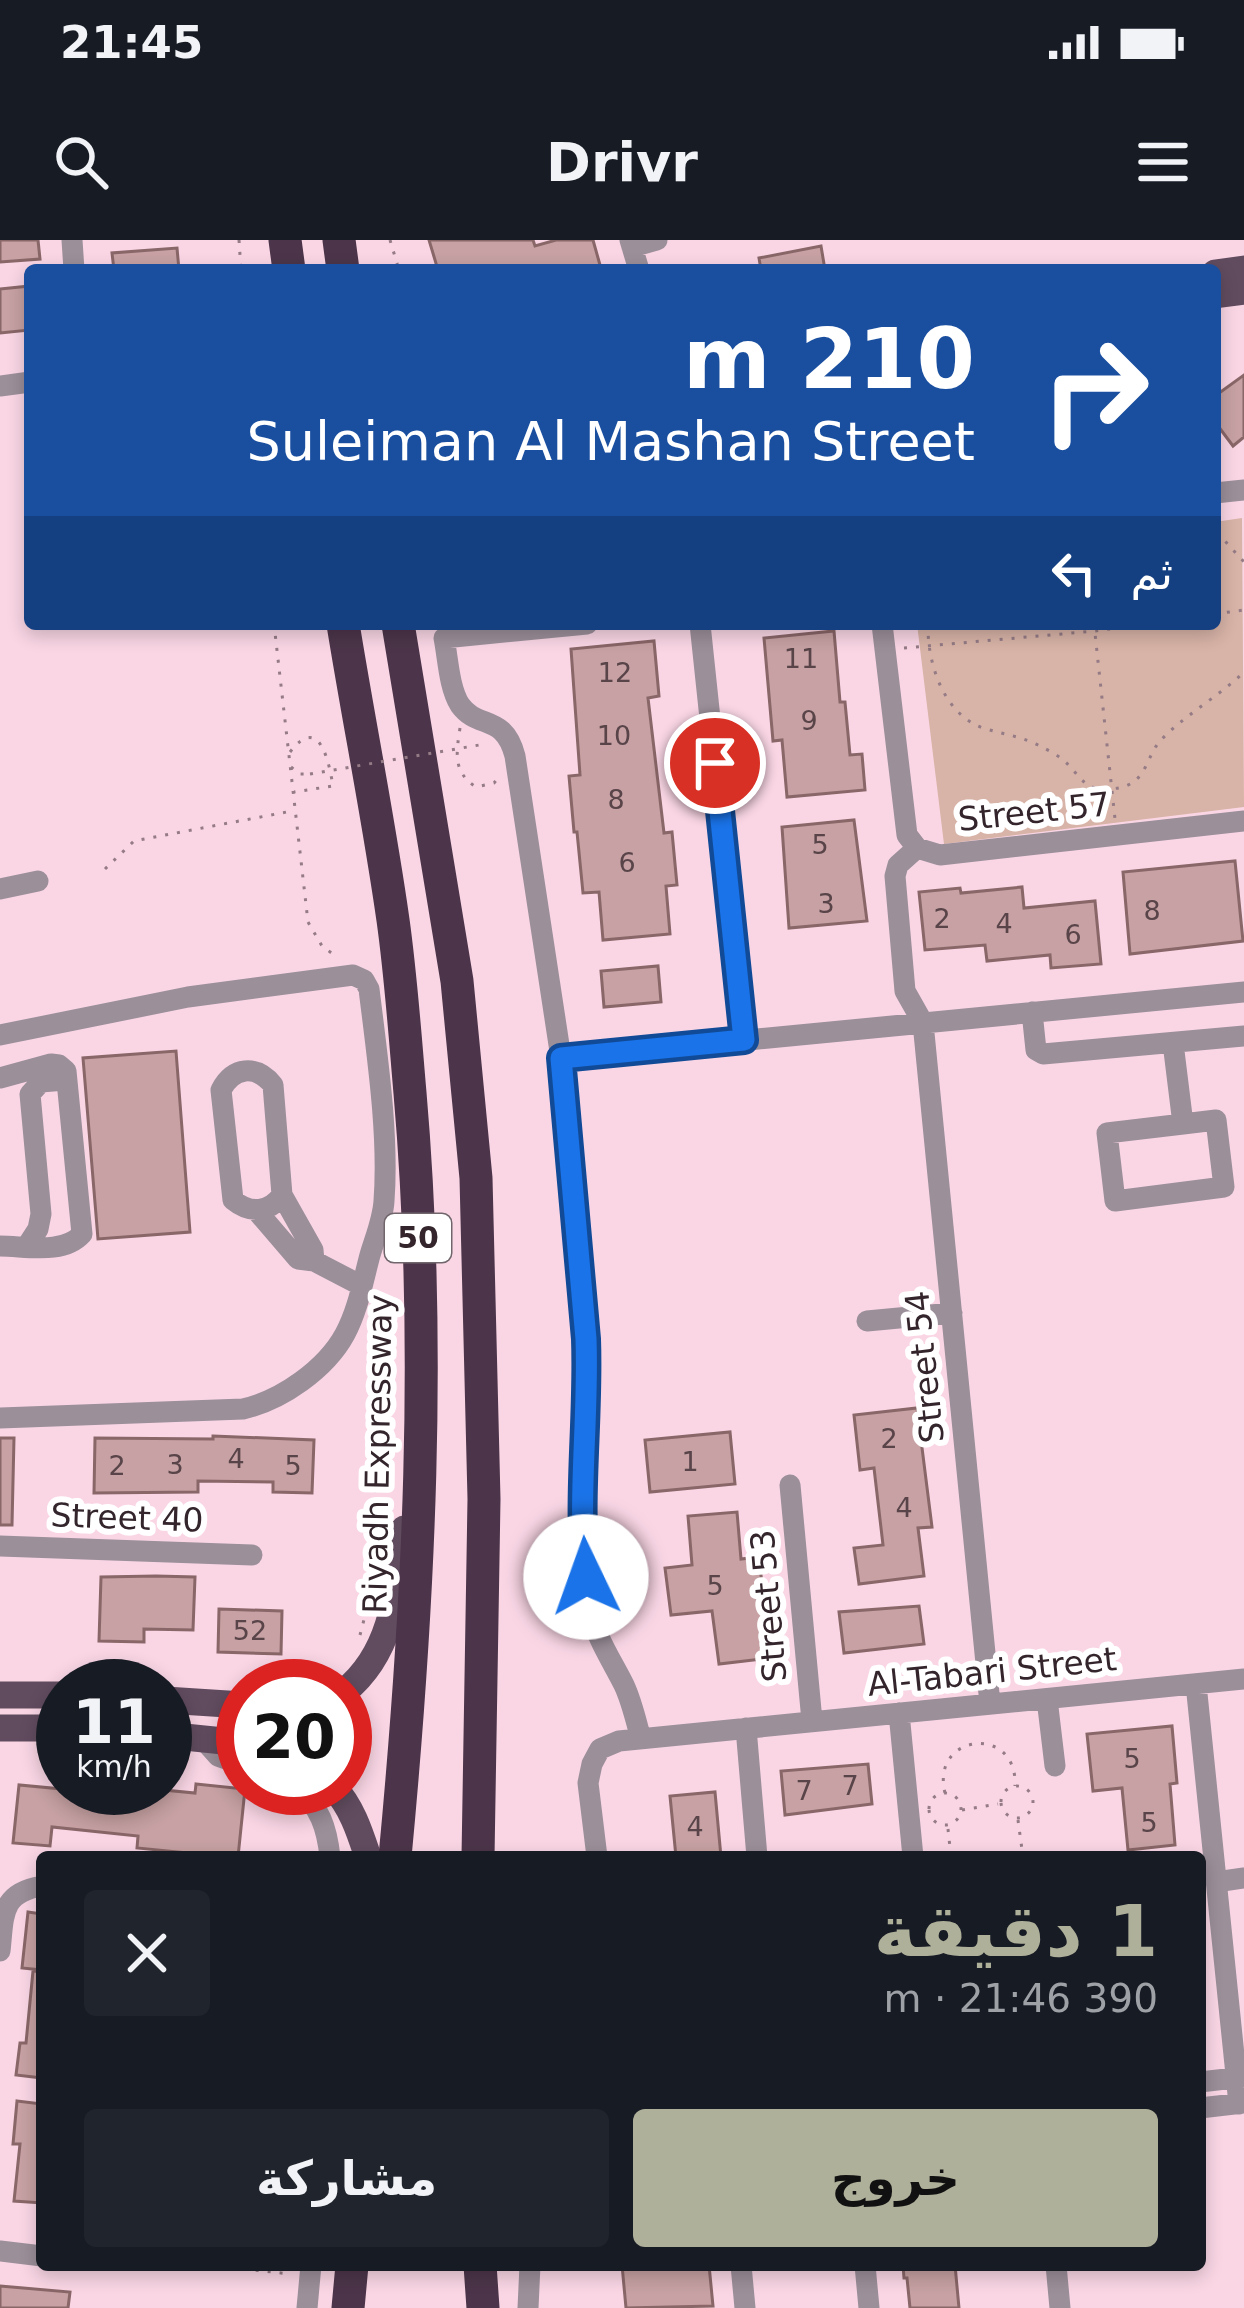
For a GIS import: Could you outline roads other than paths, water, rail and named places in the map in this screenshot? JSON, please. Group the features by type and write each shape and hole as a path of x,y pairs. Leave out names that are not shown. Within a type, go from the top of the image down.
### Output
{"highway":[{"name":"Riyadh Expressway","path":"344,630 393,921 419,1266 414,1609 395,1851"},
{"name":"50","path":"399,630 457,981 476,1178 484,1499 478,1851"},
{"path":"348,2308 351,2271"},
{"path":"480,2271 483,2308"}],"main road":[{"path":"372,1662 387,1634 395,1601 419,1406"},
{"path":"0,1695 36,1695"},
{"path":"192,1702 216,1704"},
{"path":"198,1702 204,1715 202,1738"},
{"path":"0,1728 36,1728"},
{"path":"192,1737 216,1740"},
{"path":"352,1815 366,1851"}],"street":[{"path":"631,244 657,240"},
{"path":"526,630 444,638 456,698 464,710 510,739 561,1058 586,1339 583,1547 587,1587 597,1634 626,1689 641,1738 610,1744 592,1764 588,1783 595,1851"},
{"path":"701,630 744,1040"},
{"name":"Street 57","path":"883,630 907,835 917,848 940,854 1244,821"},
{"name":"Street 54","path":"917,848 898,865 895,875 904,991 923,1023 990,1704"},
{"path":"0,889 38,881"},
{"path":"0,1035 188,997 353,975 369,989 384,1142 384,1205 344,1336 321,1364 282,1395 243,1409 0,1418"},
{"path":"561,1058 1244,992"},
{"path":"1032,1012 1036,1050 1043,1054 1244,1036"},
{"path":"1173,1043 1183,1124"},
{"path":"0,1078 55,1064 63,1067 82,1234 63,1246 10,1244"},
{"path":"282,1195 272,1206 256,1210 233,1200 221,1090 242,1071 263,1074 273,1084 282,1195 314,1250 314,1262"},
{"path":"10,1244 38,1229 41,1214 30,1094 41,1082 67,1079"},
{"path":"0,1092 30,1094"},
{"path":"1216,1120 1224,1187 1115,1201 1106,1133 1183,1124 1216,1120"},
{"path":"256,1210 298,1259 362,1286"},
{"path":"867,1321 952,1313"},
{"name":"Street 53","path":"790,1486 812,1721"},
{"name":"Street 40","path":"0,1546 252,1555"},
{"name":"Al-Tabari Street","path":"641,1738 1244,1678"},
{"path":"1196,1684 1242,2104 1206,2107"},
{"path":"1047,1699 1055,1766"},
{"path":"899,1713 912,1851"},
{"path":"746,1728 757,1851"},
{"path":"202,1738 216,1754"},
{"path":"319,1815 329,1851"},
{"path":"1216,1882 1244,1878"},
{"path":"0,1951 8,1902 36,1887"},
{"path":"1206,2081 1240,2077"},
{"path":"0,2251 36,2255"},
{"path":"307,2308 311,2271"},
{"path":"528,2308 530,2271"},
{"path":"741,2271 745,2308"},
{"path":"866,2271 869,2308"},
{"path":"1057,2271 1060,2308"}]}
